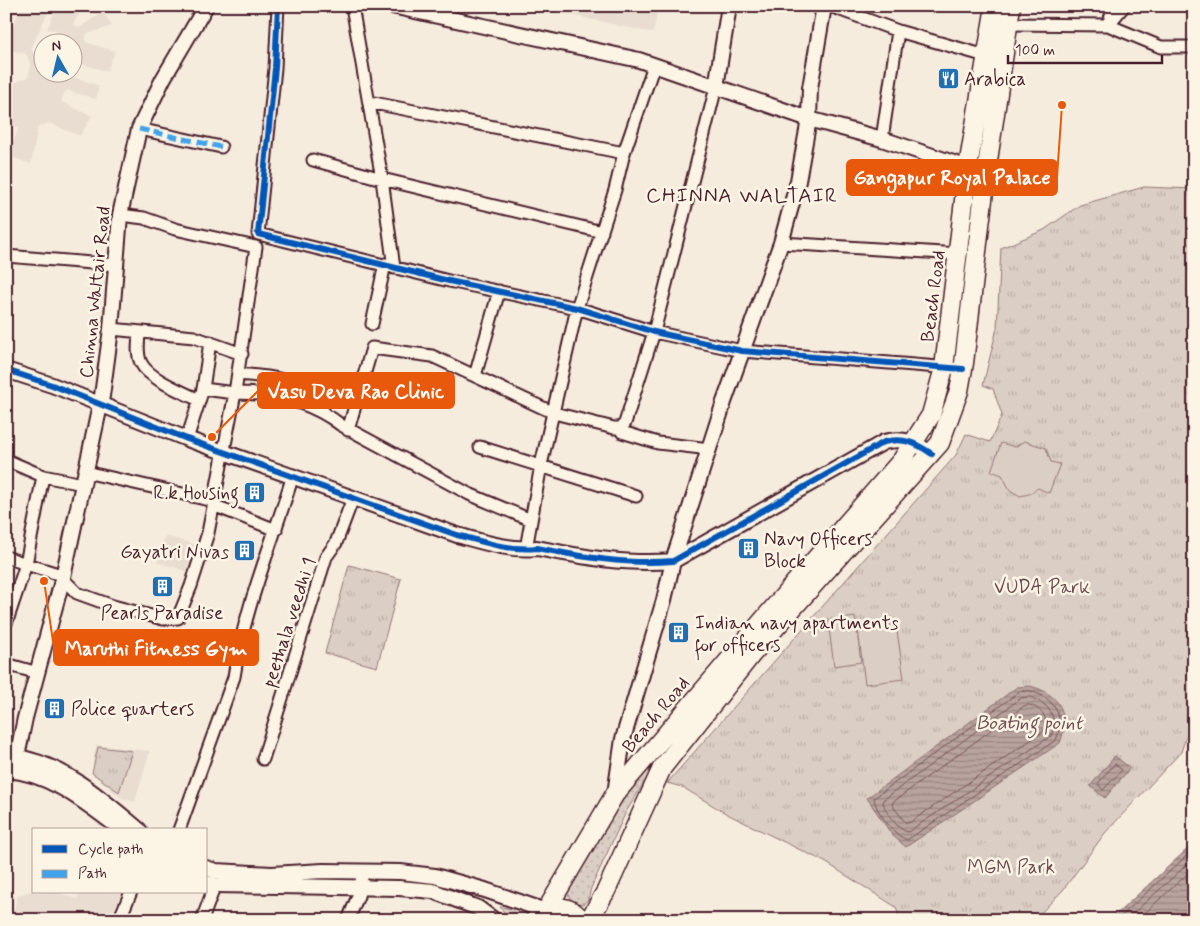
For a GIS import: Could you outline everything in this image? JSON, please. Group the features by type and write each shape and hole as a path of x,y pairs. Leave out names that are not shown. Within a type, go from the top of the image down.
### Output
{"main road":[{"name":"Beach Road","path":"589,920 606,891 662,768 752,654 940,443 952,412 963,369 986,174 1001,24 995,6"},
{"name":"Beach Road","path":"543,913 615,794 915,442 931,415 944,368 968,168 1001,24 1011,6"},
{"path":"543,913 559,908 570,910 581,920"}],"street":[{"name":"Chinna Waltair Road","path":"10,771 12,756 38,673 63,577 78,497 84,478 99,405 111,329 120,215 139,129 162,79 206,6"},
{"path":"6,557 40,567 63,577 77,592 113,606 163,619 178,618 191,586 208,533 222,452 239,374 258,234 275,68 278,6"},
{"path":"352,6 382,179 389,266 372,324"},
{"path":"392,6 654,65 809,120 882,139 986,174"},
{"path":"348,430 362,390 372,348 432,356 554,413 622,428 654,332 716,87 729,6"},
{"path":"615,794 623,738 664,600 673,561 742,351 781,243 798,181 809,120 810,88 824,6"},
{"path":"830,6 898,31 979,54"},
{"path":"1108,24 1114,6"},
{"path":"1108,24 1124,6"},
{"path":"1001,24 1108,24 1161,47 1194,47"},
{"path":"882,139 898,31"},
{"path":"526,549 541,465 577,308 602,232 624,153 654,65"},
{"path":"369,102 624,153"},
{"path":"139,129 221,147"},
{"path":"313,160 382,179 602,232"},
{"path":"120,215 144,218 175,229 256,247"},
{"path":"258,234 389,266 577,308 654,332 742,351 963,369"},
{"path":"781,243 959,254"},
{"path":"6,256 116,265"},
{"path":"475,376 499,291"},
{"path":"111,329 194,337 242,354"},
{"path":"140,332 138,354 141,363 167,384 201,395 235,393 272,396 324,412"},
{"path":"187,439 201,395 210,342"},
{"path":"6,370 52,385 222,452 293,475 457,535 498,546 526,549 537,548 620,562 648,563 673,561 884,442 896,439 915,442 932,454"},
{"path":"239,374 294,382 303,387 324,412 348,430 469,494 531,520"},
{"path":"622,432 658,443 710,449"},
{"path":"480,447 636,496"},
{"path":"6,460 43,476 84,478 214,503 276,530"},
{"path":"180,828 234,677 244,626 293,475"},
{"path":"6,624 26,564 43,476"},
{"name":"peethala veedhi 1","path":"263,759 326,557 336,543 353,498"},
{"path":"6,664 38,673"},
{"path":"12,756 43,762 66,774 91,790 136,828"},
{"path":"10,771 49,780 119,828"},
{"path":"208,869 216,871 272,874 363,872 435,876 485,890 543,913"},
{"path":"348,920 360,888 363,872"},
{"path":"210,884 399,888 433,892 478,908 494,920"},
{"path":"119,920 130,894"},
{"path":"202,920 208,894"}],"shaded area":[{"path":"21,6 48,12 39,32 32,32 32,82 82,82 82,80 99,86 96,99 66,90 61,102 92,116 80,136 49,123 38,127 31,164 9,156 18,128 7,123 6,125 6,80 15,83 28,77 31,65 26,54 13,51 6,55 6,24 13,27"},
{"path":"57,6 84,6 73,24 79,28 103,12 112,26 87,34 85,42 115,51 107,71 82,64 82,32 55,32 58,30 47,29"},
{"path":"531,6 659,6 653,33"},
{"path":"165,536 198,545 189,572 157,562"},
{"path":"96,745 150,751 135,802 121,798 92,773"},
{"path":"32,891 32,894 63,894 77,899 79,894 121,894 109,920 11,920 18,895"}],"green space":[{"name":"VUDA Park","path":"1144,187 1194,189 1194,712 1181,752 1105,833 1063,890 1034,920 900,920 896,907 825,862 727,814 682,787 667,783 956,455 966,434 990,442 1002,415 993,389 983,385 997,328 1001,248 1044,230 1080,205"},
{"path":"1024,441 1046,448 1051,462 1060,464 1049,493 1038,488 1029,494 1020,496 1010,490 1002,475 991,471 1001,443 1015,447"},
{"path":"349,565 401,579 377,667 325,653"},
{"path":"855,617 861,662 834,666 828,621"},
{"path":"896,624 904,679 865,684 858,629"},
{"path":"707,695 653,768 626,812 591,888 588,900 583,904 573,903 567,893 579,866 594,840 629,789"},
{"path":"98,747 132,751 119,792 92,773"},
{"path":"500,907 527,911 524,920 510,920"}],"water":[{"name":"Boating point","path":"1030,686 1048,694 1060,707 1064,723 1060,743 906,847 892,835 867,798 1017,687"},
{"path":"1115,756 1130,768 1105,798 1090,786"},
{"path":"1194,843 1194,920 1110,920"}],"marked path":[{"path":"139,129 221,147"}],"cycle path":[{"path":"278,6 275,68 258,234 449,281 577,308 654,332 742,351 963,369"},
{"path":"6,370 52,385 187,439 457,535 507,547 537,548 622,561 673,561 884,442 898,440 910,442 932,454"}],"place":[{"name":"Arabica","path":"948,78"},
{"name":"Gangapur Royal Palace","path":"1062,105"},
{"name":"Vasu Deva Rao Clinic","path":"212,437"},
{"name":"R.k Housing","path":"255,492"},
{"name":"Navy Officers Block","path":"748,549"},
{"name":"Gayatri Nivas","path":"245,551"},
{"name":"Maruthi Fitness Gym","path":"44,581"},
{"name":"Pearls Paradise","path":"162,586"},
{"name":"Indian navy apartments for officers","path":"679,633"},
{"name":"Police quarters","path":"55,708"}],"district":[{"name":"CHINNA WALTAIR","path":"742,195"}],"park label":[{"name":"MGM Park","path":"1011,866"}]}
